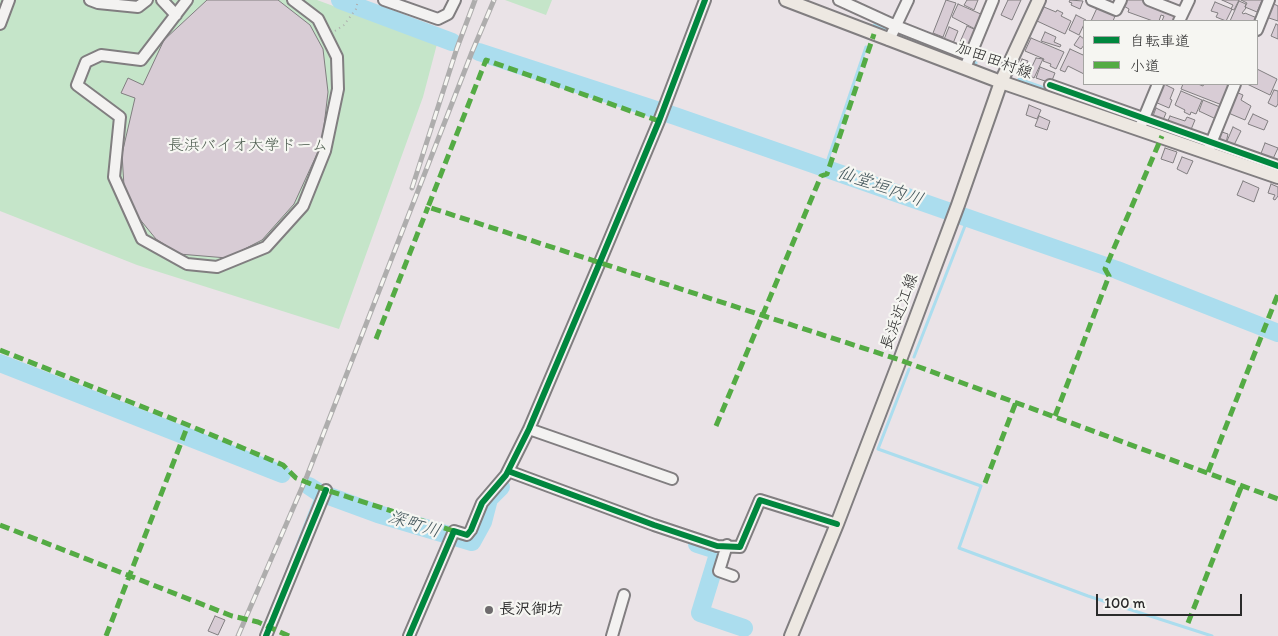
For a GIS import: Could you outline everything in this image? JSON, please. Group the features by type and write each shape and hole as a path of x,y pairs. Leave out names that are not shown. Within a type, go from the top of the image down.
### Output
{"main road":[{"name":"加田田村線","path":"786,0 838,20 893,33 968,60 1001,82 1142,123 1210,146 1278,177"},
{"name":"長浜近江線","path":"791,636 837,524 958,205 1001,82 1039,0"}],"street":[{"path":"0,24 9,0"},
{"path":"90,0 98,3 137,4 147,0"},
{"path":"162,0 176,15"},
{"path":"187,0 141,60 101,55 86,62 77,85 120,118 114,177 142,239 187,264 218,267 266,247 303,206 325,150 338,89 337,57 318,19 293,0"},
{"path":"384,0 438,19 448,14 455,0"},
{"path":"409,636 454,532 467,535 471,530 482,503 506,475 529,428 600,262 705,0"},
{"path":"838,20 843,1 893,33 908,0"},
{"path":"968,60 993,0"},
{"path":"1092,0 1116,10 1121,0"},
{"path":"1149,0 1180,17 1189,0"},
{"path":"1258,28 1269,0"},
{"path":"1050,85 1142,123 1158,85"},
{"path":"1235,85 1210,146 1278,166"},
{"path":"529,428 672,479"},
{"path":"508,471 654,525 717,546 740,547 760,500 837,524"},
{"path":"266,636 326,490"},
{"path":"727,545 719,571 732,576"},
{"path":"612,636 624,595"}],"path":[{"path":"327,37 344,25 356,8 358,0"}],"green space":[{"name":"長浜バイオ大学ドーム","path":"0,0 317,0 437,44 423,97 339,329 137,265 0,211"},
{"path":"505,0 552,0 546,15"}],"building":[{"name":"長浜バイオ大学ドーム","path":"207,0 278,0 310,25 323,49 328,92 322,143 294,204 262,240 227,258 179,254 156,239 129,206 124,186 122,154 135,98 121,93 128,78 143,85 164,40"},
{"path":"946,0 956,3 943,37 933,33"},
{"path":"967,0 978,0 974,10 964,5"},
{"path":"1008,0 1021,0 1012,20 1001,15"},
{"path":"1070,0 1083,1 1080,9 1071,5"},
{"path":"1124,0 1144,0 1177,12 1174,20 1162,20 1164,16 1161,15 1159,20 1150,20 1128,12 1129,9 1122,5"},
{"path":"1222,0 1239,0 1234,10 1231,9 1233,5"},
{"path":"1241,0 1262,0 1257,12 1245,7 1247,3"},
{"path":"1239,1 1246,4 1246,8 1242,13 1257,18 1256,20 1230,20"},
{"path":"1215,2 1232,9 1226,20 1216,17 1218,13 1211,11"},
{"path":"1272,3 1278,6 1278,21 1266,17"},
{"path":"958,4 983,15 979,26 977,25 975,29 952,17"},
{"path":"1044,7 1063,13 1061,16 1071,21 1065,34 1037,21"},
{"path":"1097,8 1115,16 1113,20 1091,20"},
{"path":"1076,15 1086,20 1083,20 1083,26 1079,35 1069,30"},
{"path":"1276,24 1278,25 1278,39 1271,36"},
{"path":"967,26 976,30 969,46 960,42"},
{"path":"949,27 958,31 952,46 943,42"},
{"path":"1045,32 1056,37 1054,42 1061,45 1060,47 1041,41"},
{"path":"1080,36 1083,38 1081,49 1074,45"},
{"path":"1031,38 1064,52 1056,69 1050,66 1051,64 1043,61 1044,59 1025,51"},
{"path":"1070,49 1083,55 1083,74 1068,66 1065,72 1060,70"},
{"path":"1036,58 1043,59 1034,78 1028,75"},
{"path":"1022,59 1028,61 1024,72 1018,70"},
{"path":"1040,67 1055,73 1051,83 1036,78"},
{"path":"1258,70 1277,79 1270,95 1249,85 1258,85"},
{"path":"1164,85 1174,89 1169,108 1155,102"},
{"path":"1183,85 1230,86 1222,105 1181,89"},
{"path":"1274,90 1278,91 1278,104 1276,107 1268,103"},
{"path":"1181,91 1202,100 1196,114 1191,112 1190,115 1175,105"},
{"path":"1236,92 1243,95 1241,100 1251,106 1245,120 1226,112"},
{"path":"1203,100 1220,107 1216,119 1199,111"},
{"path":"1029,105 1041,110 1037,119 1026,115"},
{"path":"1156,108 1166,113 1163,120 1153,116"},
{"path":"1253,114 1268,121 1264,130 1248,124"},
{"path":"1039,116 1050,121 1047,130 1035,126"},
{"path":"1170,116 1185,121 1187,117 1195,120 1190,132 1167,123"},
{"path":"1220,126 1224,127 1222,132 1228,134 1226,143 1215,139"},
{"path":"1233,127 1241,131 1234,145 1227,141"},
{"path":"1265,143 1278,148 1272,161 1260,156"},
{"path":"1165,148 1177,152 1173,163 1161,159"},
{"path":"1182,157 1193,161 1187,174 1177,169"},
{"path":"1243,181 1259,188 1254,202 1237,195"},
{"path":"1271,184 1278,187 1278,196 1275,200 1273,199 1275,195 1268,193"},
{"path":"215,616 225,620 218,635 208,631"}],"waterway":[{"name":"仙堂垣内川","path":"340,0 452,42"},
{"path":"874,25 976,63"},
{"path":"825,168 866,47"},
{"name":"仙堂垣内川","path":"479,52 675,116 1117,270 1278,333"},
{"path":"1019,79 1075,99"},
{"path":"914,357 968,218"},
{"name":"深町川","path":"0,363 282,474"},
{"path":"909,369 878,449 981,486 959,548 1088,596 1212,636"},
{"name":"深町川","path":"309,486 318,492 378,514 472,542 483,522 489,499 501,487"},
{"path":"281,586 318,492"},
{"name":"深町川","path":"697,544 719,551 700,613 744,628"}],"railway":[{"path":"412,188 457,48 475,0"},
{"path":"238,636 307,476 494,0"}],"marked path":[{"path":"716,426 821,176 827,174 874,34"},
{"path":"659,121 486,60 428,207 900,360 1278,499"},
{"path":"1055,416 1109,276 1105,269 1162,136"},
{"path":"376,339 428,207"},
{"path":"1208,472 1278,294"},
{"path":"0,350 283,465 296,478 326,490 454,531"},
{"path":"985,483 1016,402"},
{"path":"106,636 188,425"},
{"path":"1188,623 1242,485"},
{"path":"0,525 232,616 258,622 289,636"}],"cycle path":[{"path":"409,636 454,531 467,535 471,530 482,503 506,475 529,429 659,121 705,0"},
{"path":"1050,85 1278,166"},
{"path":"508,471 654,525 717,546 740,547 760,500 837,524"},
{"path":"266,636 326,490"}],"place":[{"name":"長沢御坊","path":"489,610"}]}
